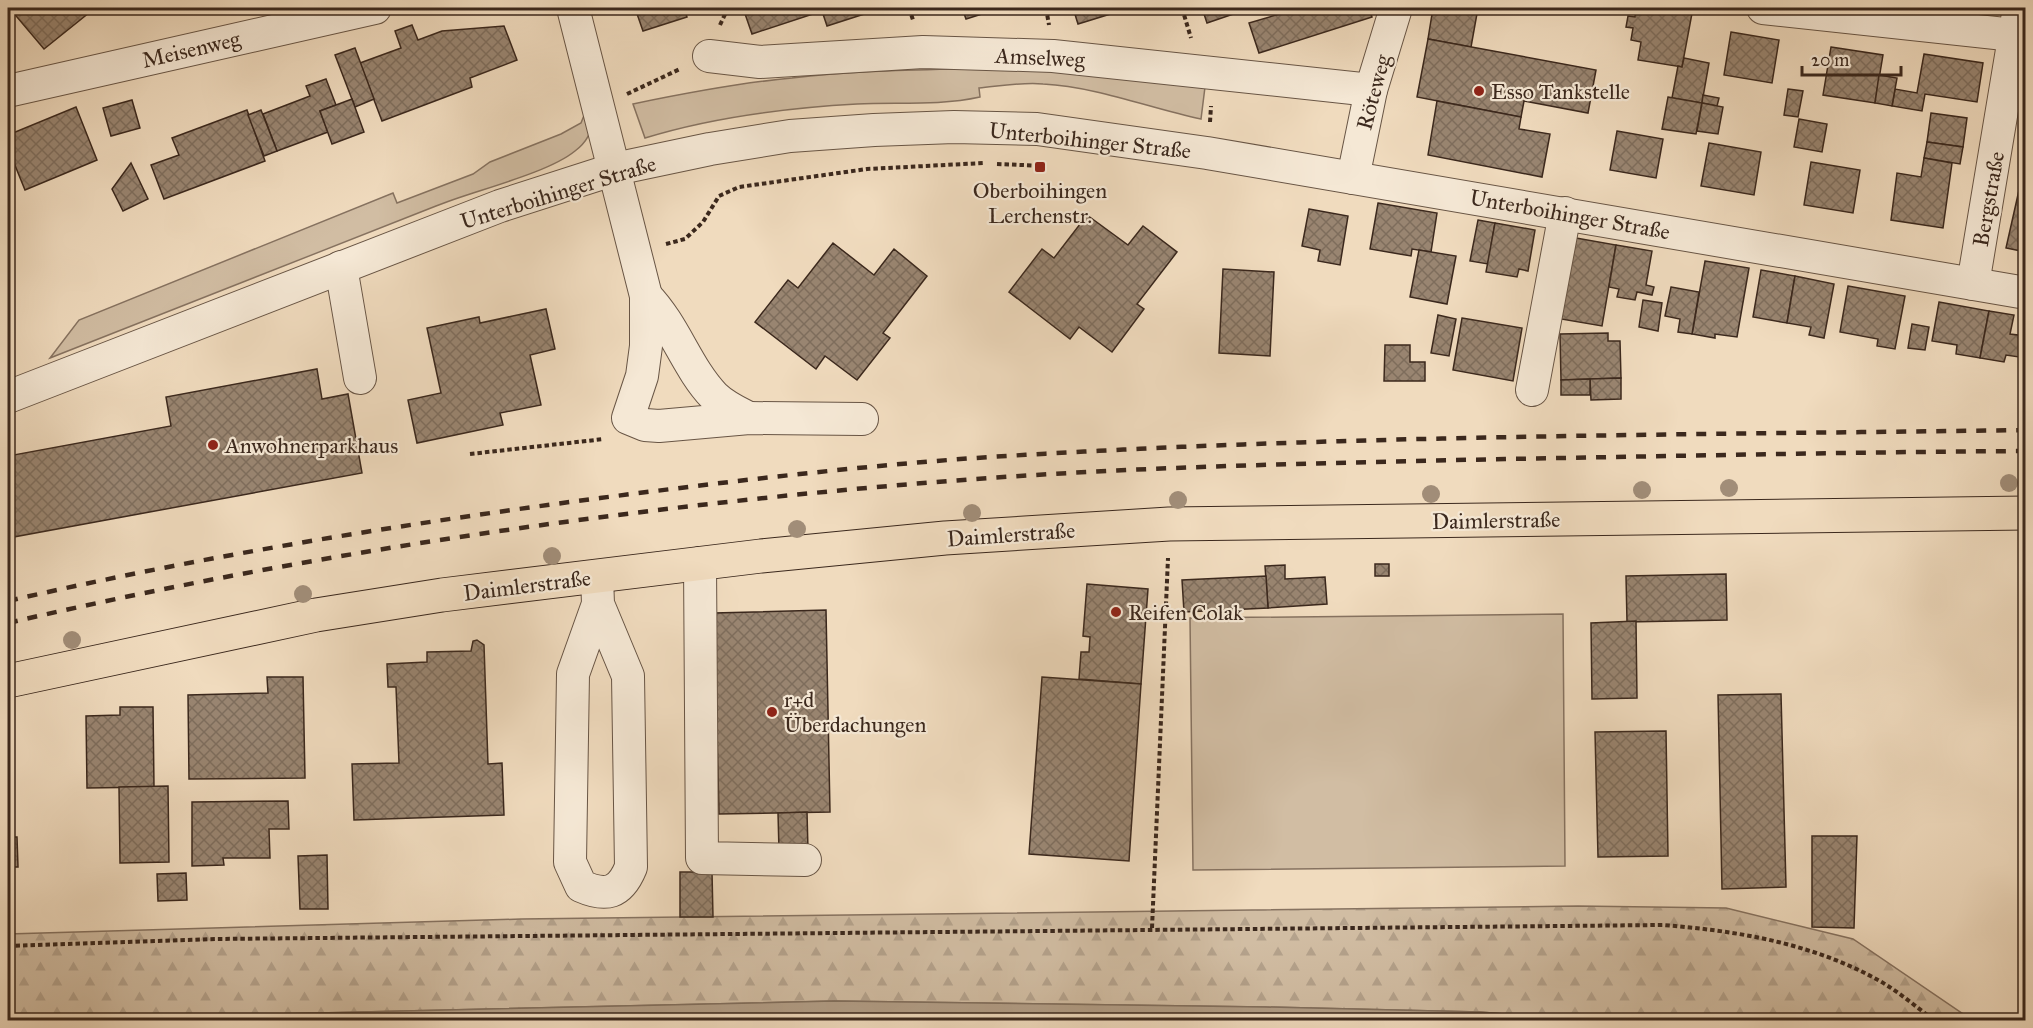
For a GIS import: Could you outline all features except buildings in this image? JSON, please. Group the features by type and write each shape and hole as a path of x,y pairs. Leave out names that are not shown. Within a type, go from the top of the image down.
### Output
{"main road":[{"name":"Daimlerstraße","path":"8,681 316,615 442,596 597,590 700,563 945,538 1169,524 2025,513"}],"street":[{"name":"Meisenweg","path":"8,91 375,8"},
{"path":"573,8 646,296 646,346 642,376 628,418 645,425 659,426 749,418 862,419"},
{"name":"Röteweg","path":"1353,178 1371,90 1396,8"},
{"path":"1763,8 2017,43"},
{"name":"Bergstraße","path":"1973,284 2017,43"},
{"name":"Amselweg","path":"709,56 760,62 923,52 1053,56 1371,90"},
{"name":"Unterboihinger Straße","path":"8,397 500,206 615,170 710,149 790,136 954,127 1037,129 1207,153 2025,293"},
{"path":"1532,390 1565,213"},
{"path":"341,267 360,378"},
{"path":"646,296 667,319 711,392 726,406 749,418"},
{"path":"700,563 702,858 805,860"},
{"path":"597,590 628,676 631,867 625,881 614,891 595,892 581,886 570,862 573,674 597,590"}],"path":[{"path":"1182,8 1189,30"},
{"path":"599,106 709,56"},
{"path":"1207,153 1215,72"},
{"path":"636,252 686,239 703,222 719,196 739,187 867,169 985,163 1054,166"},
{"path":"470,454 593,441 615,434 628,418"},
{"path":"1152,928 1169,524"},
{"path":"8,946 215,939 1630,925 1727,930 1801,946 1879,980 1934,1020"}],"green space":[{"path":"993,68 1069,72 1205,87 1201,119 1084,89 1043,84 1011,84 979,88 980,97 965,100 857,104 776,111 697,124 645,138 633,104 692,92 817,75"},
{"path":"589,103 592,123 589,135 575,151 547,167 451,200 50,358 79,320 393,193 397,203 473,174 490,162 561,134 581,123"},
{"path":"1563,614 1565,866 1193,870 1190,618"},
{"path":"1578,906 1726,908 1853,939 1972,1020 1577,1020 1480,1012 834,1001 189,1016 8,1015 8,934 521,919"}],"shaded area":[{"path":"834,1001 1480,1012 1577,1020 8,1020 8,1015 189,1016"}],"railway":[{"path":"8,601 229,555 451,519 694,486 834,470 975,458 1106,450 1369,440 2026,430"},
{"path":"8,623 246,573 367,552 611,516 854,489 1108,471 1240,466 1505,459 2026,451"}],"place":[{"name":"Esso Tankstelle","path":"1479,91"},
{"name":"Oberboihingen Lerchenstr.","path":"1040,167"},
{"name":"Anwohnerparkhaus","path":"213,445"},
{"name":"Reifen Colak","path":"1116,612"},
{"name":"r+d Überdachungen","path":"772,712"}]}
